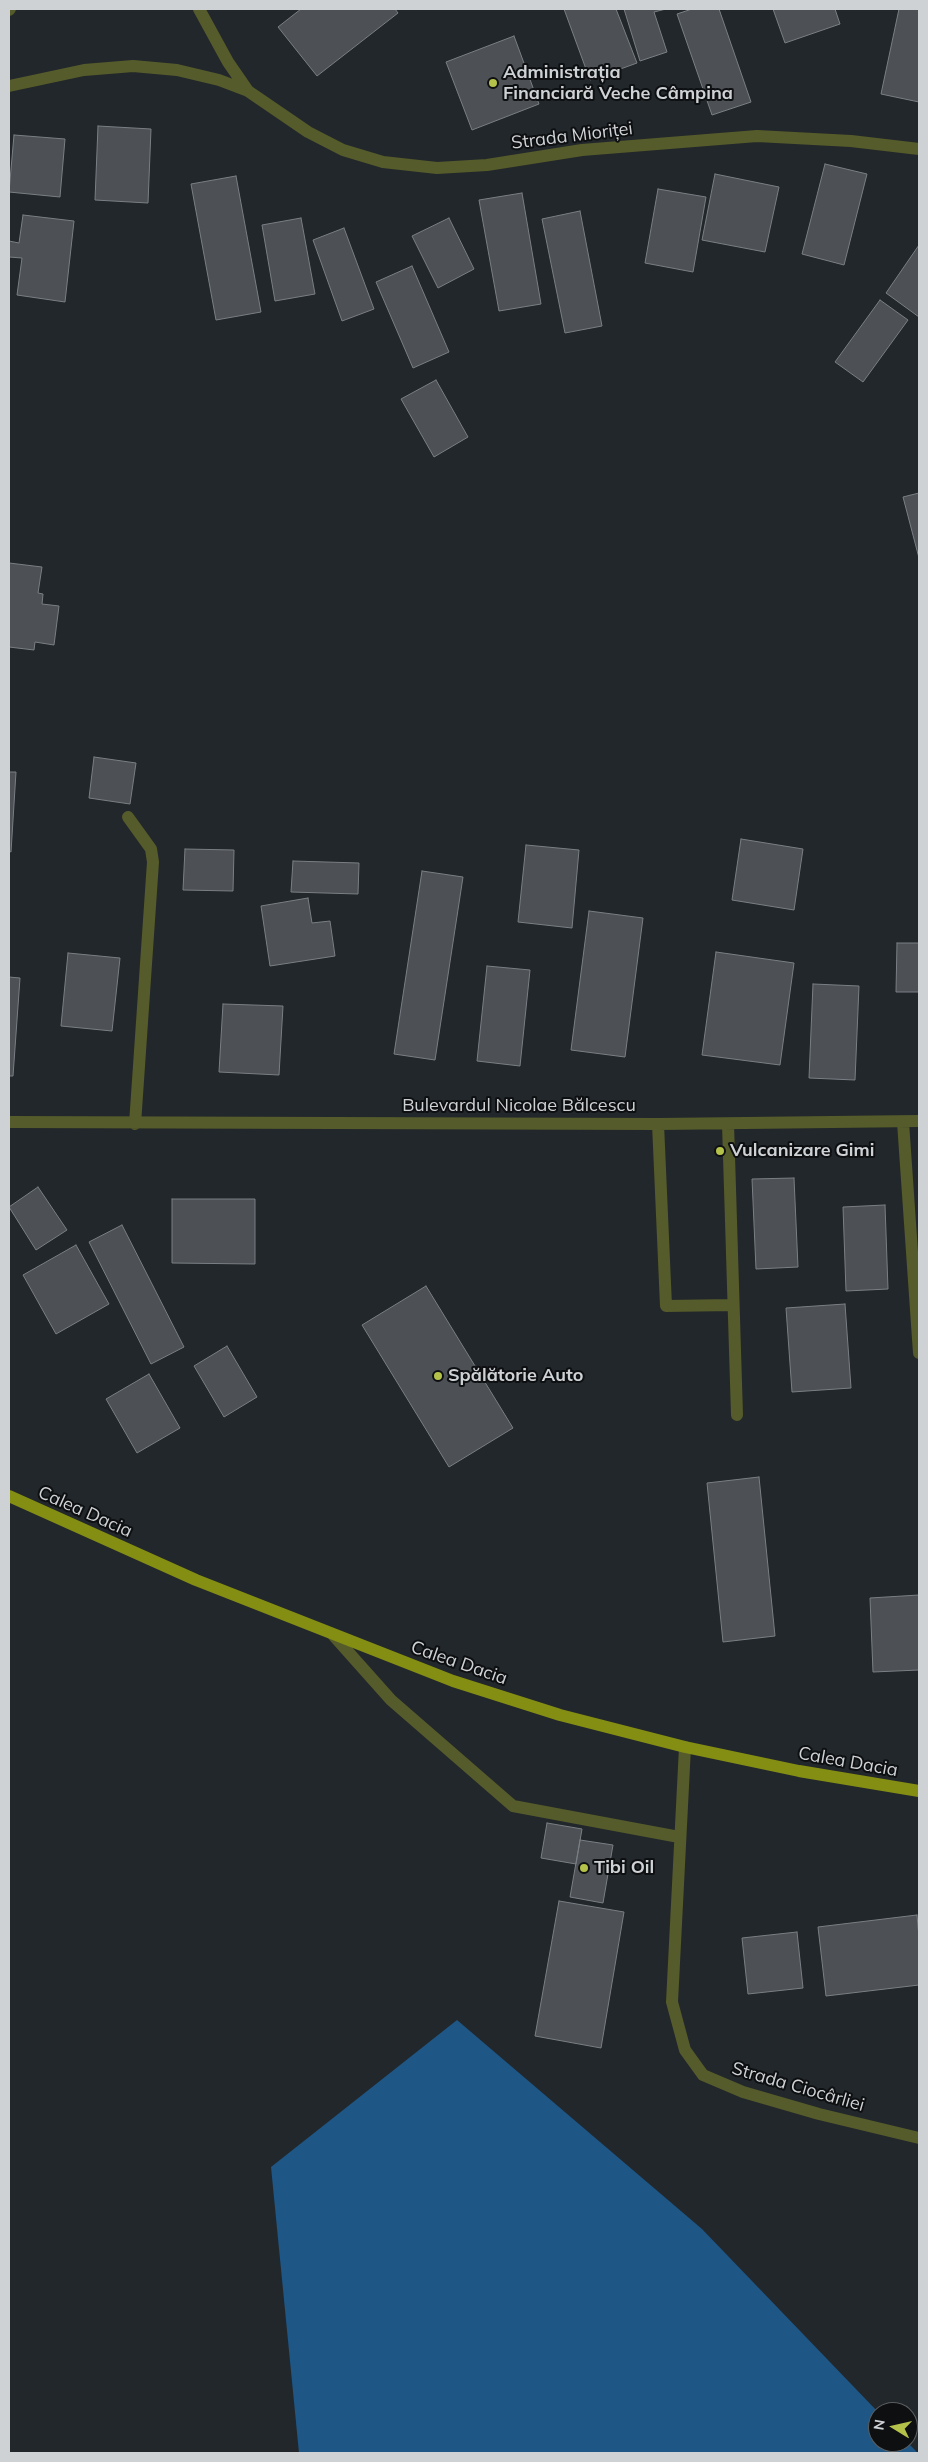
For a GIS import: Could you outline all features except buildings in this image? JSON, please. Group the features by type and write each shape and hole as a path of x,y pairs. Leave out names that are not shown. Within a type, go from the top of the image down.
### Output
{"main road":[{"name":"Calea Dacia","path":"9,1496 196,1580 334,1636 453,1681 560,1715 685,1747 799,1771 919,1791"}],"street":[{"name":"Strada Mioriței","path":"199,9 228,62 248,91"},
{"name":"Strada Mioriței","path":"9,86 84,70 133,66 177,70 219,80 248,91 308,132 344,150 383,162 437,168 487,165 582,150 756,136 851,141 919,149"},
{"path":"128,818 151,849 153,862 136,1124"},
{"name":"Bulevardul Nicolae Bălcescu","path":"9,1122 136,1124 728,1124 919,1121"},
{"path":"903,1122 919,1353"},
{"path":"658,1124 666,1306 734,1305"},
{"path":"728,1124 737,1415"},
{"path":"334,1636 391,1700 513,1806 679,1837"},
{"name":"Strada Ciocârliei","path":"685,1747 672,2002 685,2050 703,2075 743,2092 819,2114 919,2138"}],"shaded area":[{"path":"457,2020 702,2229 868,2402 868,2452 918,2453 299,2453 271,2167"}],"place":[{"name":"Administrația Financiară Veche Câmpina","path":"493,83"},
{"name":"Vulcanizare Gimi","path":"720,1151"},
{"name":"Spălătorie Auto","path":"438,1376"},
{"name":"Tibi Oil","path":"584,1868"}]}
